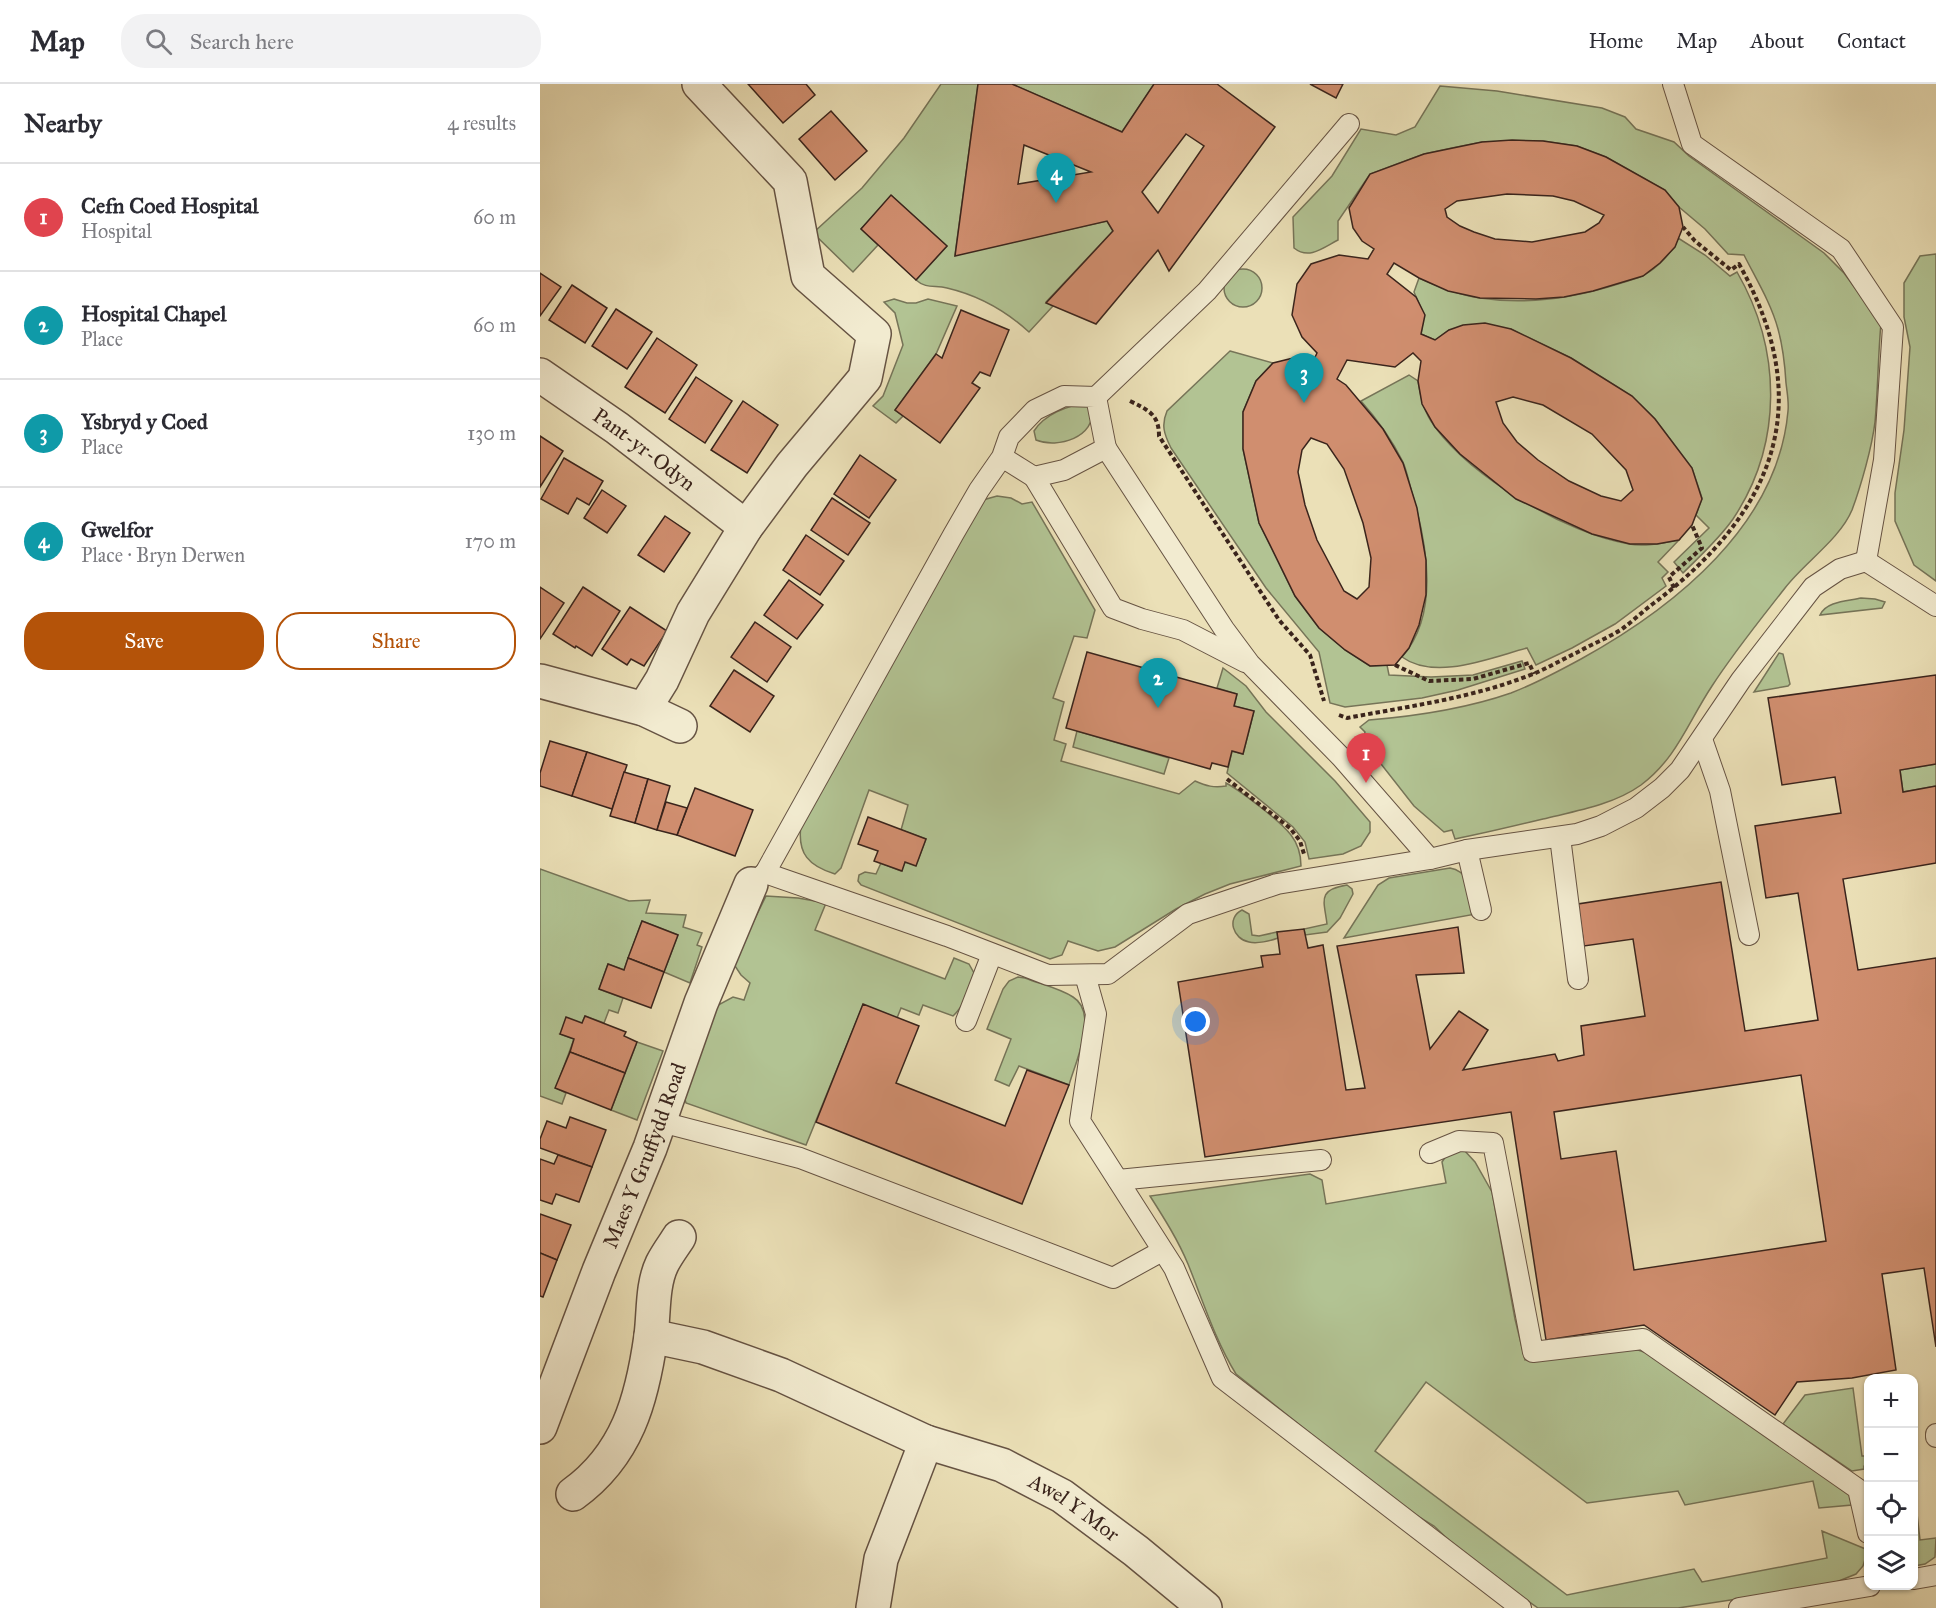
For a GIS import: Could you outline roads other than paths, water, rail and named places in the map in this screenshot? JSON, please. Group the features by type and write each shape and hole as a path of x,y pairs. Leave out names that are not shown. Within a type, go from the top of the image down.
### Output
{"street":[{"path":"644,709 662,680 693,613 746,527 792,465 865,378 874,334 808,276 790,181 699,84"},
{"name":"Pant-yr-Odyn","path":"540,375 617,428 746,527"},
{"path":"540,681 644,709 681,726"},
{"name":"Maes Y Gruffydd Road","path":"540,1426 599,1271 650,1148 700,1003 758,878"},
{"path":"573,1494 592,1480 619,1445 639,1400 651,1336 655,1289 662,1265 679,1236"},
{"name":"Awel Y Mor","path":"651,1336 703,1347 781,1375 926,1442 1002,1465 1062,1496 1136,1551 1205,1608"},
{"path":"873,1608 882,1559 926,1442"}],"lane":[{"path":"1673,84 1692,144 1841,249 1893,327 1884,460 1866,561"},
{"path":"1349,124 1207,291 1096,397 1064,396 1035,410 1009,437 1002,457 952,535 758,878 830,894 1048,975 1108,974 1188,914 1276,884 1467,850 1577,834 1601,826 1636,808 1662,788 1680,770 1741,680 1813,587 1840,569 1866,561 1936,606"},
{"path":"1096,397 1106,448 1224,629 1250,664 1341,757 1430,858"},
{"path":"1034,477 1064,470 1106,448"},
{"path":"1002,457 1034,477 1113,608 1183,630 1250,664"},
{"path":"1702,739 1720,791 1749,935"},
{"path":"1560,837 1578,979"},
{"path":"1467,850 1481,910"},
{"path":"966,1021 992,954"},
{"path":"1085,975 1096,1014 1080,1121 1174,1268 1222,1378 1521,1608"},
{"path":"669,1125 800,1158 1113,1278 1162,1251"},
{"path":"1430,1153 1459,1141 1493,1143 1533,1352 1643,1339 1858,1489 1864,1513"},
{"path":"1118,1180 1322,1160"},
{"path":"1918,1578 1936,1575"},
{"path":"1739,1608 1864,1587"}],"place":[{"name":"Gwelfor","path":"1056,203"},
{"name":"Ysbryd y Coed","path":"1304,403"},
{"name":"Hospital Chapel","path":"1158,708"},
{"name":"Cefn Coed Hospital","path":"1366,783"}]}
